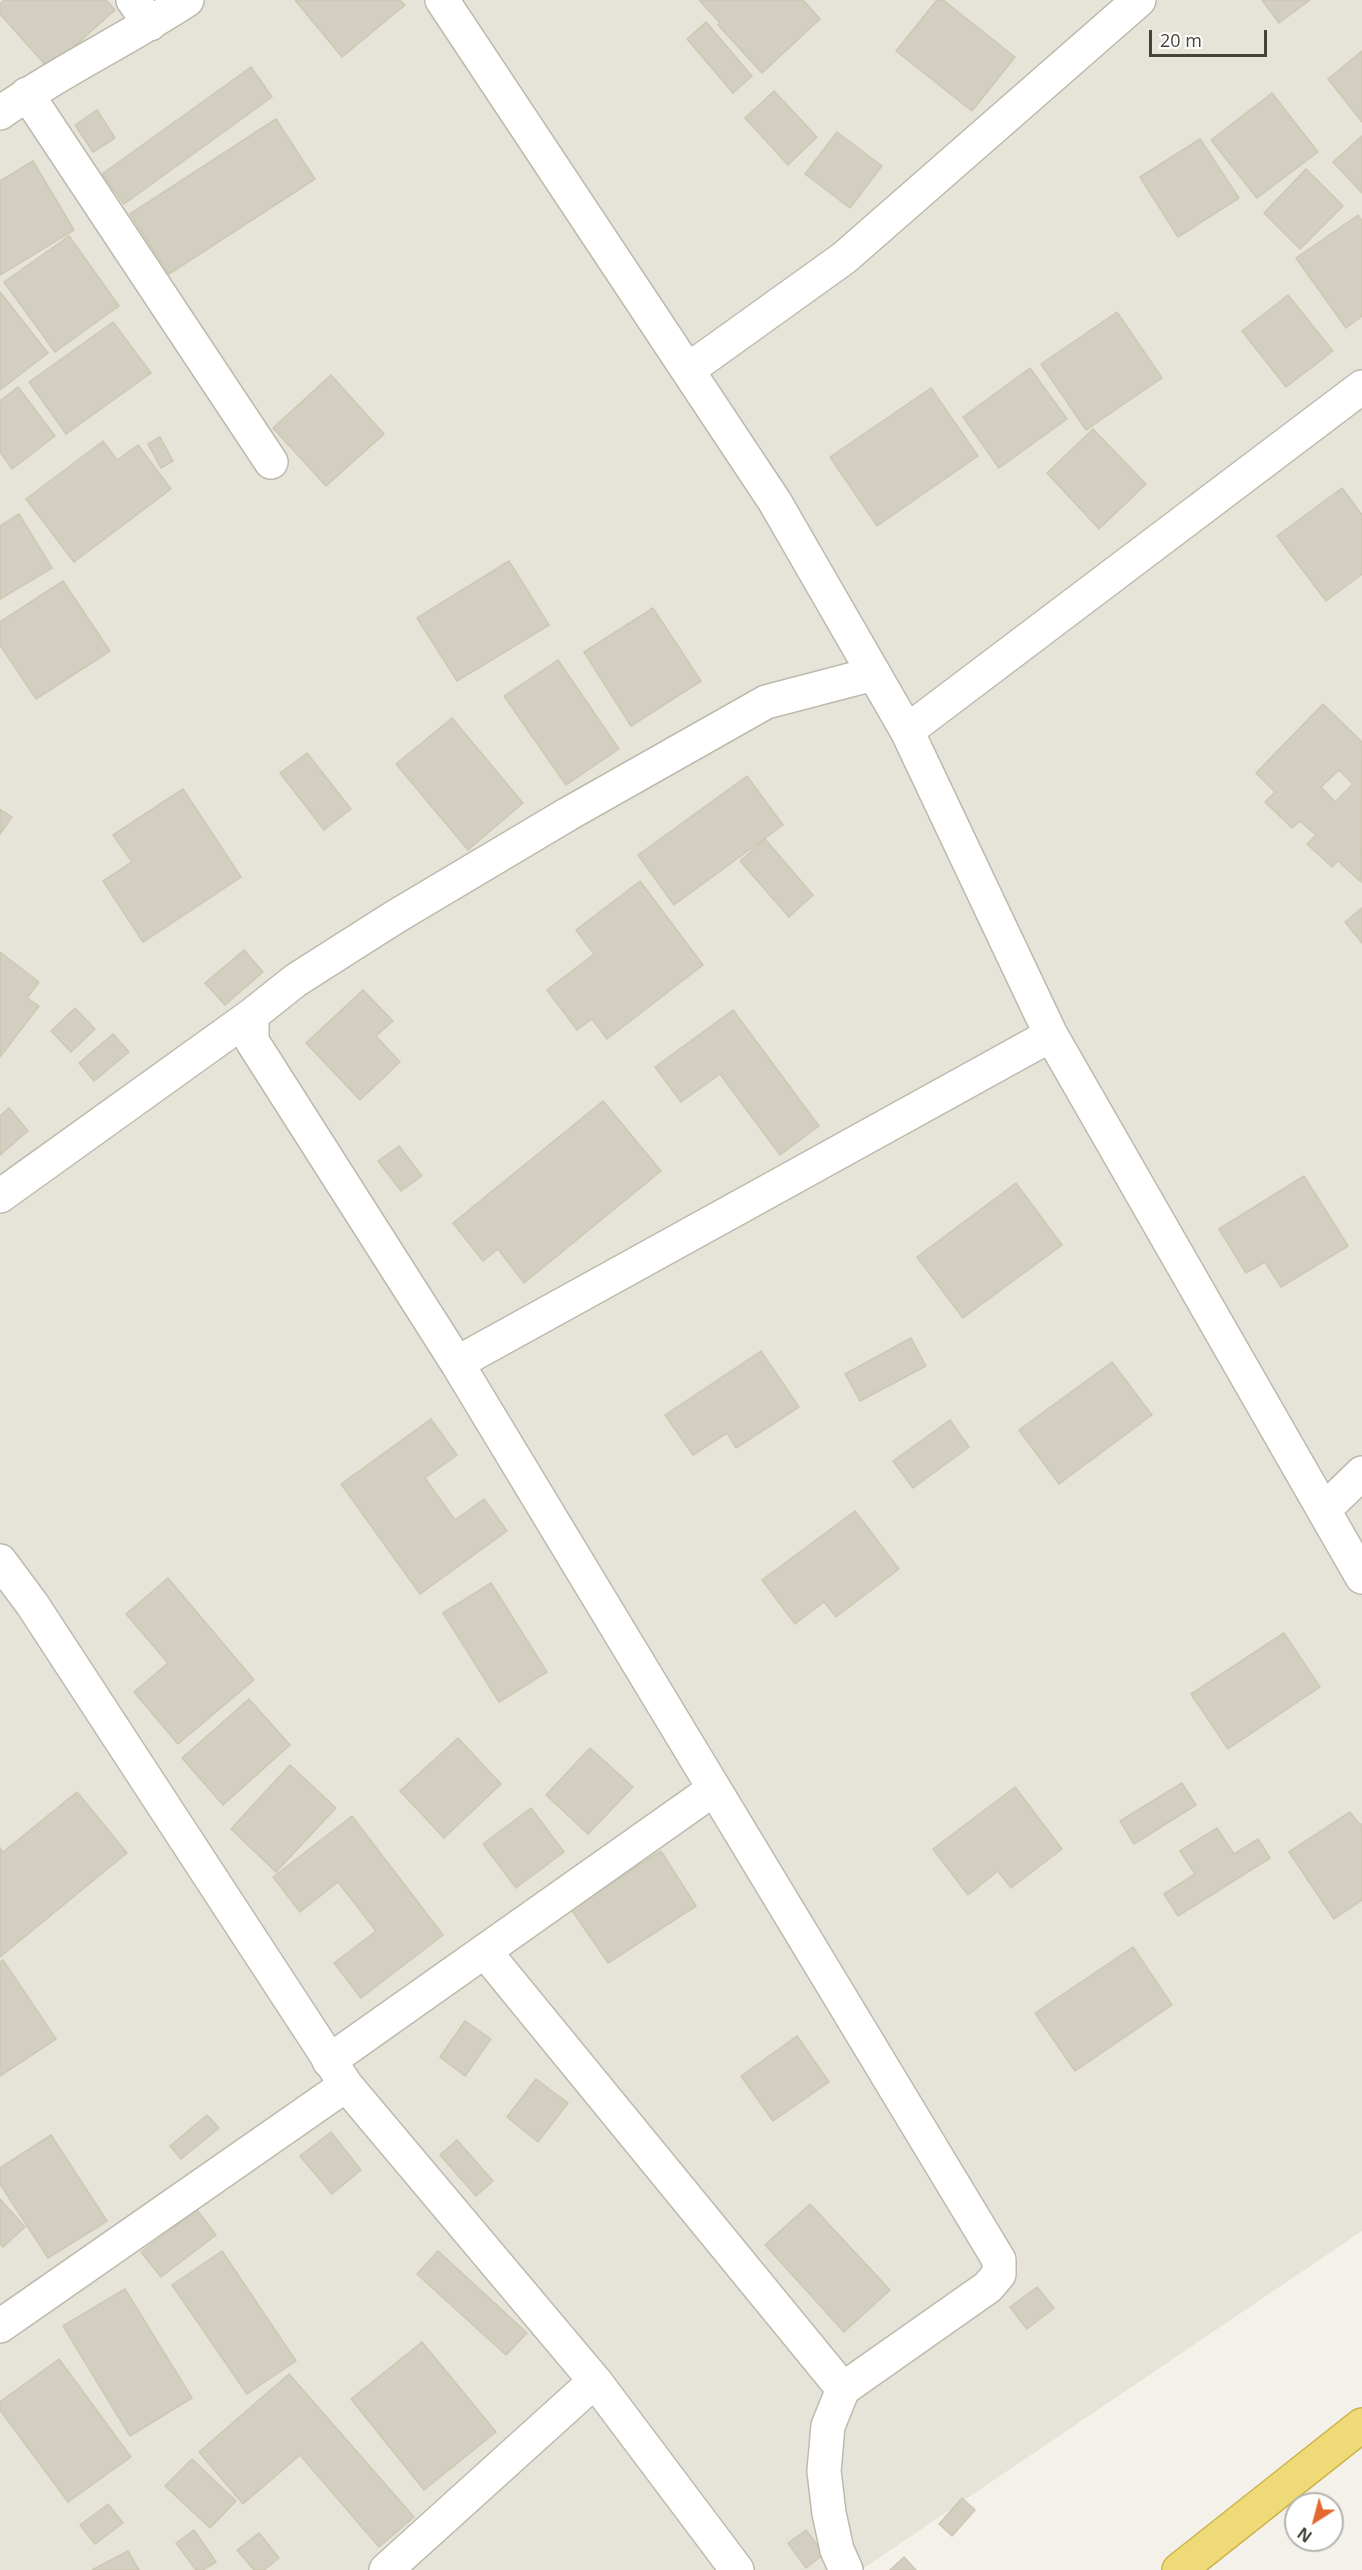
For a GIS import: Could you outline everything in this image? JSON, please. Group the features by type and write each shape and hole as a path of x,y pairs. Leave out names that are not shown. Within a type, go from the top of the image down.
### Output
{"highway":[{"path":"1179,2570 1362,2425"}],"street":[{"path":"0,113 142,12 187,0"},
{"path":"442,0 775,502 907,731 1051,1035 1362,1576"},
{"path":"688,370 844,258 1139,0"},
{"path":"27,94 271,462"},
{"path":"907,731 1362,387"},
{"path":"0,1196 252,1015 296,980 395,917 568,814 766,702 873,674"},
{"path":"252,1015 252,1041 457,1363 999,2260 999,2274 988,2286 843,2389 828,2426 824,2471 835,2541 846,2570"},
{"path":"457,1363 1051,1035"},
{"path":"1325,1509 1362,1473"},
{"path":"0,1561 32,1604 338,2073 595,2381 737,2570"},
{"path":"0,2326 338,2073 486,1953 714,1789"},
{"path":"486,1953 843,2389"},
{"path":"386,2570 595,2381"}],"shaded area":[{"path":"0,0 1362,0 1362,2231 861,2570 0,2570"}],"building":[{"path":"4,0 106,0 115,10 49,69 0,14 0,4"},
{"path":"295,0 400,0 405,5 342,57"},
{"path":"699,0 803,0 820,19 762,73 718,25 720,23"},
{"path":"937,0 943,0 1015,57 972,111 896,51"},
{"path":"1262,0 1310,0 1279,23"},
{"path":"706,22 752,76 733,93 687,39"},
{"path":"1362,51 1362,122 1328,79"},
{"path":"251,67 272,97 124,204 102,174"},
{"path":"774,91 817,137 788,165 745,118"},
{"path":"1272,93 1318,152 1257,198 1211,140"},
{"path":"97,110 115,138 93,152 75,125"},
{"path":"276,119 315,179 169,274 130,214"},
{"path":"837,132 882,166 850,208 805,174"},
{"path":"1362,136 1362,193 1333,162"},
{"path":"1200,139 1239,198 1178,237 1140,177"},
{"path":"33,161 74,230 0,275 0,181"},
{"path":"1306,169 1343,206 1300,249 1264,213"},
{"path":"1358,215 1362,221 1362,316 1346,328 1296,258"},
{"path":"69,236 119,306 55,352 4,282"},
{"path":"0,292 48,353 0,390"},
{"path":"1288,295 1333,351 1286,387 1242,331"},
{"path":"1117,312 1162,378 1086,430 1041,364"},
{"path":"113,322 151,373 66,434 29,382"},
{"path":"1030,368 1067,419 999,468 963,417"},
{"path":"331,375 384,434 326,486 273,428"},
{"path":"18,387 55,436 12,469 0,452 0,401"},
{"path":"931,388 978,456 877,526 830,457"},
{"path":"1093,429 1146,484 1099,529 1047,473"},
{"path":"160,437 173,461 161,468 148,444"},
{"path":"103,441 117,460 138,445 171,489 74,562 26,499"},
{"path":"1342,488 1362,515 1362,574 1326,601 1277,536"},
{"path":"19,514 52,568 0,599 0,526"},
{"path":"509,561 549,625 457,681 417,618"},
{"path":"63,581 110,651 36,699 0,645 0,622"},
{"path":"653,608 701,681 631,726 584,652"},
{"path":"558,660 619,749 566,785 504,696"},
{"path":"1323,704 1362,742 1361,882 1338,861 1332,867 1307,844 1316,835 1300,821 1292,828 1265,802 1275,792 1256,773","holes":["1339,770 1353,784 1335,802 1321,787"]},
{"path":"452,718 523,803 468,850 396,764"},
{"path":"307,753 351,809 324,830 280,773"},
{"path":"747,776 783,825 674,905 638,855"},
{"path":"183,789 241,877 143,942 103,881 132,862 113,835"},
{"path":"0,809 12,817 0,834"},
{"path":"765,839 813,895 789,917 740,861"},
{"path":"640,881 703,965 607,1039 592,1019 577,1030 547,990 594,954 576,930"},
{"path":"1362,908 1362,943 1345,922"},
{"path":"244,950 263,972 225,1005 205,983"},
{"path":"0,952 39,982 27,998 39,1006 0,1057"},
{"path":"363,990 393,1021 376,1036 400,1062 360,1100 306,1043"},
{"path":"75,1008 95,1029 71,1052 51,1031"},
{"path":"733,1010 819,1126 780,1155 720,1074 681,1102 655,1067"},
{"path":"113,1034 129,1052 94,1081 79,1063"},
{"path":"603,1101 661,1171 524,1283 498,1249 483,1261 453,1223"},
{"path":"9,1108 28,1131 0,1155 0,1116"},
{"path":"399,1146 422,1176 401,1191 378,1161"},
{"path":"1304,1176 1348,1246 1281,1287 1265,1262 1246,1273 1219,1229"},
{"path":"1016,1183 1062,1245 963,1318 917,1257"},
{"path":"911,1338 926,1366 860,1401 845,1374"},
{"path":"761,1351 799,1407 736,1448 727,1433 693,1455 665,1415"},
{"path":"1112,1362 1152,1415 1059,1484 1019,1430"},
{"path":"431,1419 457,1455 425,1478 455,1520 484,1499 507,1531 420,1594 341,1484"},
{"path":"950,1420 969,1447 913,1488 893,1461"},
{"path":"855,1511 899,1569 836,1617 824,1602 795,1624 762,1580"},
{"path":"168,1578 254,1680 178,1744 134,1692 168,1663 126,1614"},
{"path":"491,1583 547,1672 499,1702 443,1613"},
{"path":"1284,1633 1320,1687 1228,1749 1191,1694"},
{"path":"249,1699 290,1745 223,1805 182,1758"},
{"path":"458,1738 501,1784 444,1838 400,1791"},
{"path":"590,1748 633,1787 588,1834 546,1795"},
{"path":"290,1765 336,1808 276,1872 231,1829"},
{"path":"1182,1783 1196,1805 1134,1844 1120,1821"},
{"path":"1015,1787 1062,1849 1011,1888 998,1871 968,1895 933,1849"},
{"path":"77,1792 127,1853 0,1957 0,1848 3,1852"},
{"path":"531,1808 564,1852 516,1888 483,1844"},
{"path":"1350,1812 1360,1825 1362,1824 1362,1900 1334,1919 1289,1852"},
{"path":"352,1816 443,1935 361,1998 334,1963 376,1931 338,1882 300,1912 273,1877"},
{"path":"1217,1828 1234,1854 1258,1839 1270,1858 1178,1916 1164,1894 1195,1874 1180,1851"},
{"path":"661,1851 696,1906 608,1963 571,1909"},
{"path":"1133,1947 1172,2005 1075,2071 1035,2013"},
{"path":"3,1960 56,2039 0,2076 0,1962"},
{"path":"465,2021 491,2039 465,2076 440,2057"},
{"path":"797,2036 829,2082 773,2121 741,2076"},
{"path":"536,2079 568,2103 538,2142 507,2117"},
{"path":"207,2115 219,2128 181,2159 170,2146"},
{"path":"331,2132 361,2170 332,2194 300,2156"},
{"path":"51,2135 107,2221 48,2258 0,2184 0,2168"},
{"path":"457,2140 493,2181 476,2196 440,2155"},
{"path":"0,2199 25,2227 3,2247 0,2244"},
{"path":"810,2204 890,2290 844,2332 765,2245"},
{"path":"197,2210 216,2235 161,2277 141,2252"},
{"path":"222,2251 296,2361 247,2394 172,2285"},
{"path":"438,2251 527,2333 506,2355 417,2274"},
{"path":"1037,2287 1054,2308 1027,2329 1010,2307"},
{"path":"125,2289 192,2398 130,2436 63,2326"},
{"path":"422,2342 496,2432 424,2490 351,2399"},
{"path":"59,2359 131,2457 68,2502 0,2410 0,2402"},
{"path":"289,2374 414,2517 379,2547 300,2455 243,2504 199,2452"},
{"path":"192,2459 236,2501 210,2528 165,2486"},
{"path":"962,2498 975,2510 952,2536 939,2524"},
{"path":"108,2504 123,2523 95,2544 80,2525"},
{"path":"194,2530 216,2562 203,2570 196,2570 176,2543"},
{"path":"806,2530 824,2554 806,2568 788,2543"},
{"path":"259,2533 279,2558 264,2570 254,2570 237,2550"},
{"path":"128,2551 139,2570 92,2570"},
{"path":"904,2557 916,2570 890,2570"}]}
